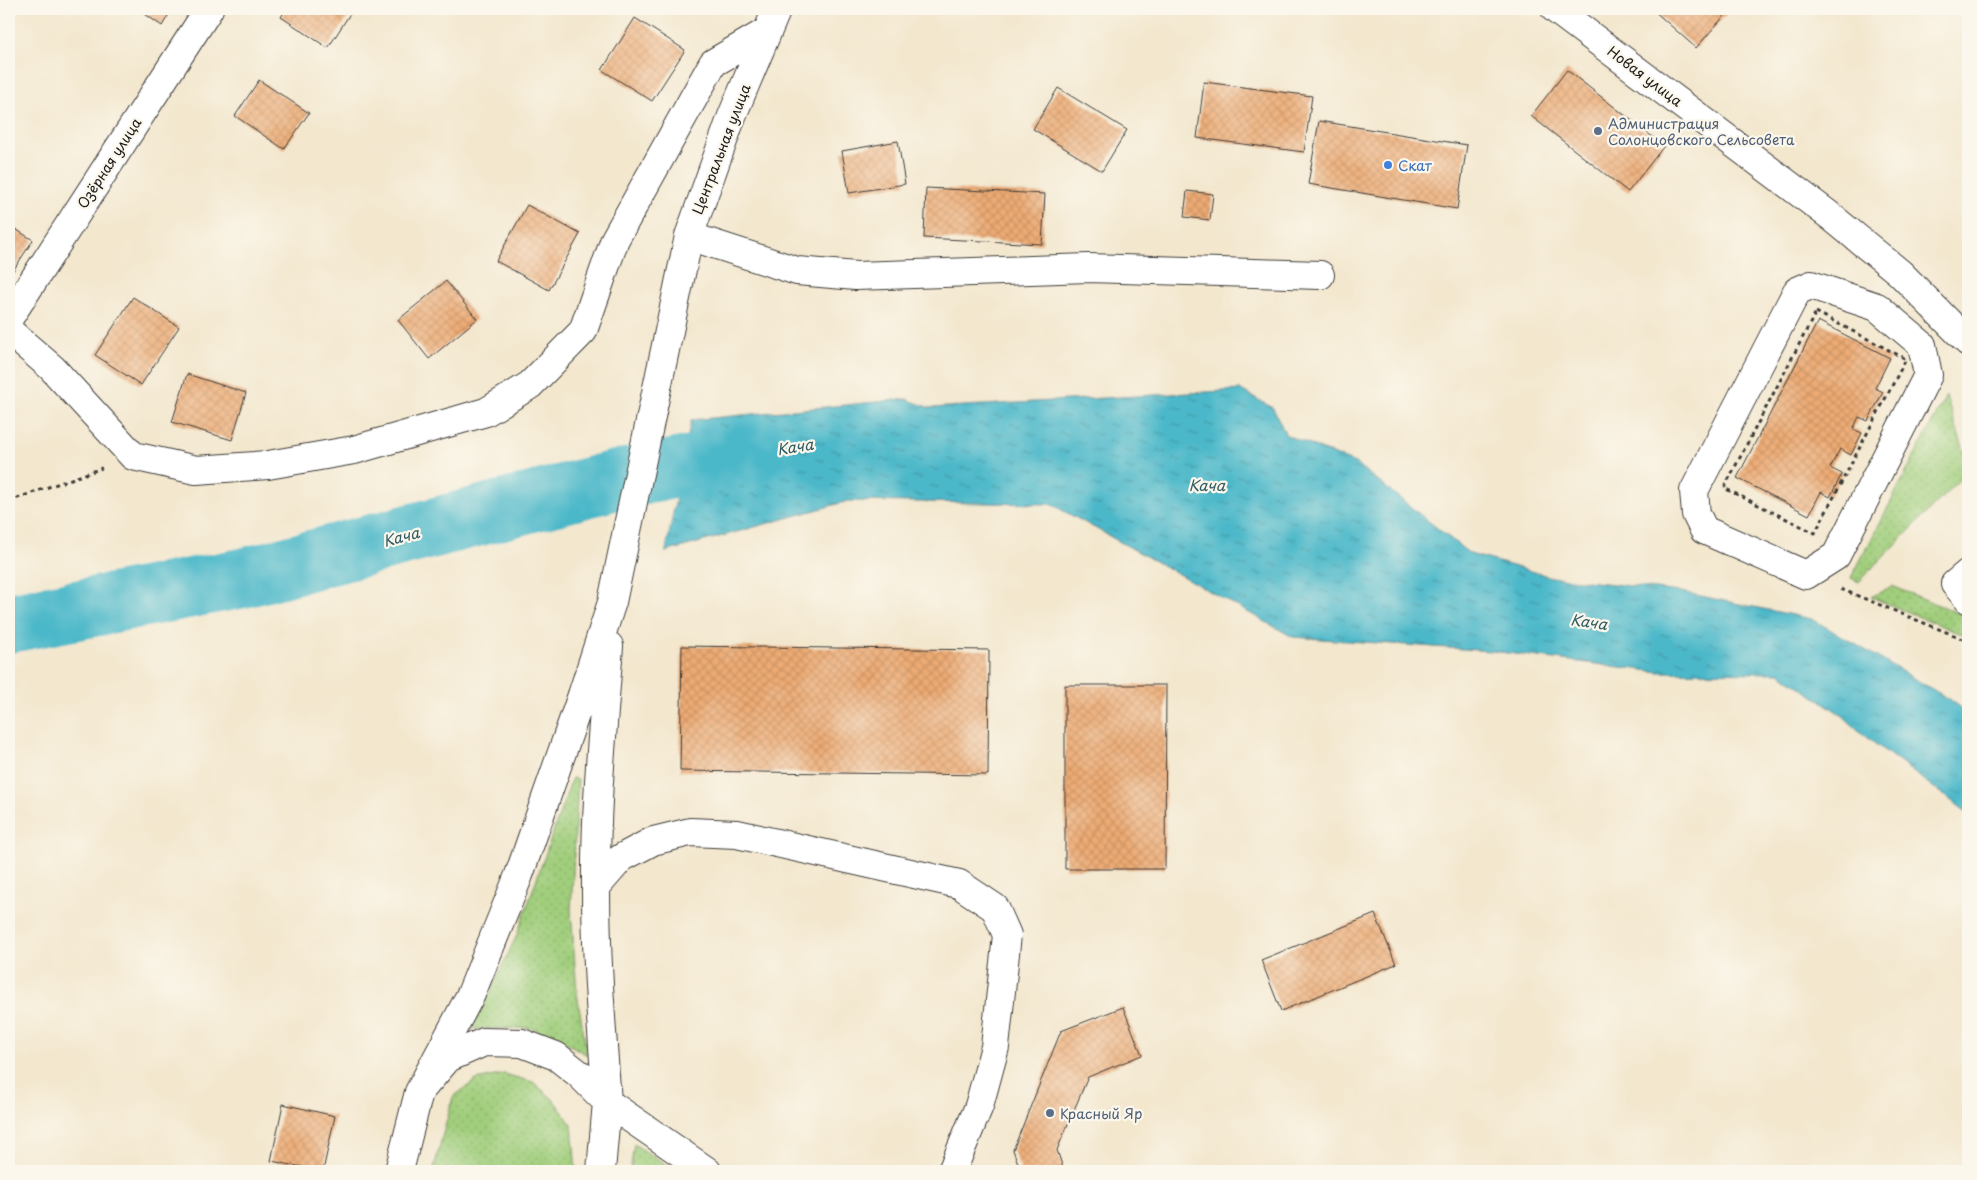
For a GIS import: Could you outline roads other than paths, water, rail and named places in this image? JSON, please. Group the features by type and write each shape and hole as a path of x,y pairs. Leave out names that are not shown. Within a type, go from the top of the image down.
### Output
{"street":[{"name":"Озёрная улица","path":"9,318 209,9"},
{"name":"Новая улица","path":"1556,9 1830,215 1900,273 1968,342"},
{"name":"Центральная улица","path":"612,602 689,236 720,149 772,20"},
{"path":"9,331 52,368 133,456 196,470 268,465 354,450 486,412 530,385 583,331 615,239 713,63 772,20"},
{"path":"689,236 797,271 856,276 1088,268 1320,275"},
{"path":"1877,307 1900,273"},
{"path":"1811,286 1877,307 1922,345 1928,375 1836,556 1806,574 1704,530 1696,514 1694,492 1797,291 1811,286"},
{"path":"1968,573 1955,584 1968,599"},
{"path":"601,1171 607,1102 597,958 596,887 600,766 612,602"},
{"path":"399,1171 419,1092 471,994 516,884 612,602"},
{"path":"596,887 621,858 654,841 690,832 737,834 959,884 996,908 1007,935 995,1047 979,1106 952,1171"},
{"path":"419,1092 448,1058 484,1042 522,1043 556,1056 579,1074 607,1102 707,1171"}],"water":[{"name":"Кача","path":"1241,390 1273,408 1286,435 1355,463 1470,554 1552,577 1681,592 1812,619 1951,700 1968,713 1968,813 1866,737 1843,716 1780,673 1660,672 1491,651 1293,637 1051,504 848,501 665,552 691,420 906,399 930,408"}],"waterway":[{"name":"Кача","path":"9,623 243,578 612,481 763,451"}],"place":[{"name":"Администрация Солонцовского Сельсовета","path":"1598,131"},
{"name":"Скат","path":"1388,165"},
{"name":"Красный Яр","path":"1050,1113"}]}
